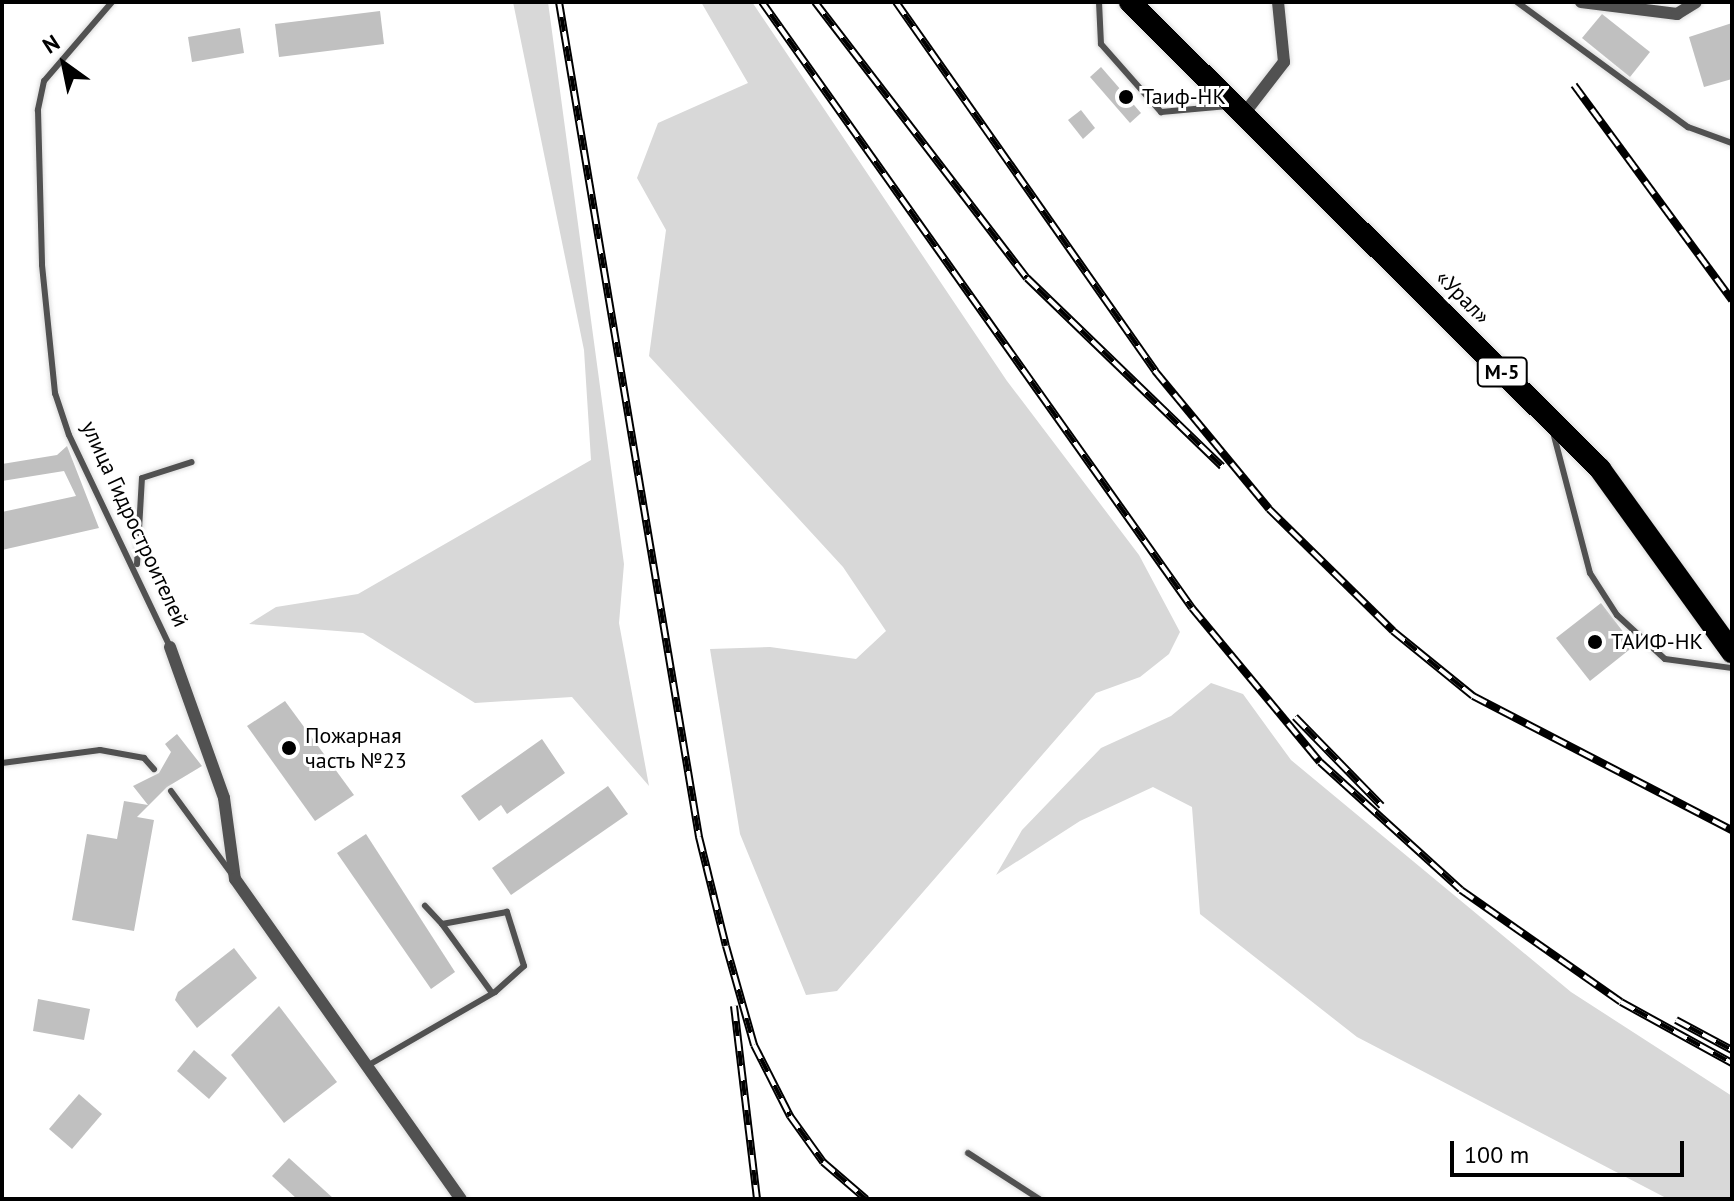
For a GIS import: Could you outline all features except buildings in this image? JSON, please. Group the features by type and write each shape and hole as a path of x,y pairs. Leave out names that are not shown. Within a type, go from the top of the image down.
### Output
{"highway":[{"name":"«Урал»","path":"1130,2 1600,469 1732,652"}],"street":[{"path":"1238,110 1284,62 1278,2"},
{"path":"1581,2 1677,14 1696,2"},
{"name":"улица Гидростроителей","path":"170,647 224,798 235,879 364,1068 461,1199"}],"lane":[{"name":"улица Гидростроителей","path":"112,2 44,81 38,110 42,265 55,393 69,435 137,568 170,647"},
{"path":"1099,2 1101,44 1161,112 1238,110"},
{"path":"1517,2 1688,127 1732,143"},
{"path":"1551,421 1586,562 1617,615 1665,659 1732,668"},
{"path":"137,568 142,478 192,462"},
{"path":"2,763 100,750 144,758 154,769"},
{"path":"171,791 235,879"},
{"path":"425,906 442,924 492,993"},
{"path":"364,1068 492,993 524,966 507,912 442,924"},
{"path":"968,1153 1039,1199"}],"shaded area":[{"path":"513,2 548,2 624,564 619,623 649,786 572,697 475,703 363,633 249,624 276,607 358,594 591,460 584,350"},
{"path":"701,2 752,2 1007,381 1139,555 1180,632 1169,654 1140,677 1096,693 837,991 806,995 740,834 710,649 770,647 856,659 886,631 843,567 649,356 666,230 637,178 658,123 748,83"},
{"path":"1211,683 1243,694 1291,760 1571,992 1732,1096 1732,1199 1668,1199 1357,1037 1200,914 1192,807 1153,787 1080,821 996,875 1022,830 1101,748 1171,716"}],"railway":[{"path":"559,2 699,837 726,946 754,1045 790,1116 823,1162 866,1199"},
{"path":"762,2 1192,608 1320,762 1461,890 1621,1002 1732,1063"},
{"path":"815,2 1027,278 1222,466"},
{"path":"896,2 1155,371 1269,509 1393,631 1473,696 1732,830"},
{"path":"1574,85 1732,300"},
{"path":"1295,717 1382,806"},
{"path":"734,1006 757,1199"},
{"path":"1676,1020 1732,1050"}],"place":[{"name":"Таиф-НК","path":"1126,97"},
{"name":"ТАИФ-НК","path":"1595,642"},
{"name":"Пожарная часть №23","path":"289,748"}]}
